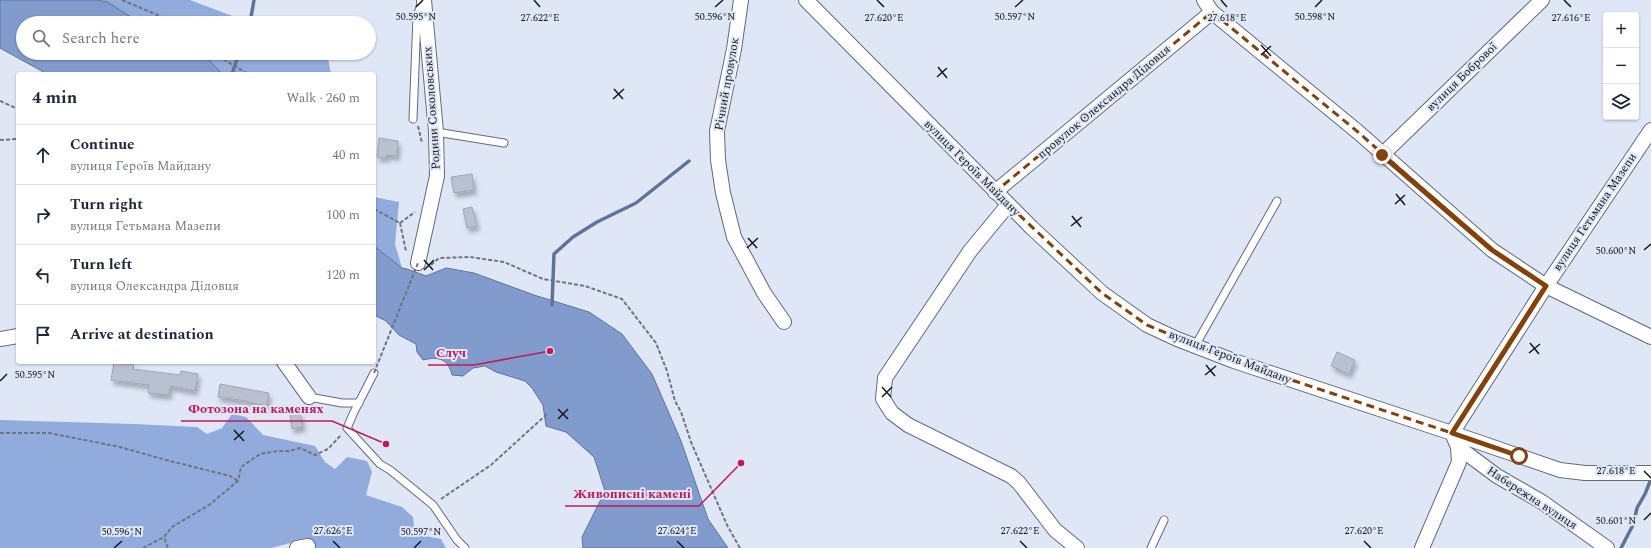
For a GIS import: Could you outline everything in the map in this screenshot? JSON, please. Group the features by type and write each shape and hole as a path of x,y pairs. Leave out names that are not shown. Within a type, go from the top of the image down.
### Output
{"street":[{"name":"Родини Соколовських","path":"420,265 437,176 436,132 423,0"},
{"name":"Річний провулок","path":"742,0 734,49 717,132 718,160 723,193 734,237 764,293 784,322"},
{"name":"вулиця Героїв Майдану","path":"806,0 1008,205 1102,293 1147,325 1234,361 1560,470 1585,473 1651,473"},
{"path":"1204,0 1212,12 1358,132 1382,155 1492,250 1546,286 1651,336"},
{"name":"вулиця Бобрової","path":"1382,155 1542,0"},
{"name":"провулок Олександра Дідовця","path":"995,192 1212,12"},
{"name":"вулиця Гетьмана Мазепи","path":"1452,433 1546,286 1651,130"},
{"path":"1008,205 970,251 892,366 885,378 883,399 892,412 908,425 1011,476 1019,483 1055,530 1077,548"},
{"path":"0,339 16,336"},
{"path":"285,364 309,397"},
{"path":"1422,548 1458,462 1458,447 1452,433"},
{"name":"Набережна вулиця","path":"1458,447 1496,476 1542,502 1607,548"}],"lane":[{"path":"413,119 417,16 423,0"},
{"path":"436,132 504,143"},
{"path":"1195,346 1277,201"},
{"path":"374,373 347,428 380,464 390,470 433,505 457,540 465,548"},
{"path":"309,397 342,404 359,403"},
{"path":"1151,548 1164,520"}],"path":[{"path":"122,0 160,16"},
{"path":"225,60 245,72"},
{"path":"0,101 16,108"},
{"path":"413,119 417,124 422,142"},
{"path":"0,140 16,139"},
{"path":"376,210 400,223 407,252"},
{"path":"400,223 415,213"},
{"path":"374,373 420,265 439,258 470,257 504,262 543,278 585,286 622,299 656,343 667,371 675,401 681,412 691,442 727,525 740,548"},
{"path":"433,505 491,465 547,414"},
{"path":"143,548 164,538 172,527 210,506 238,481 241,467 260,454 289,451 300,448 315,455 328,449 347,428"},
{"path":"0,433 49,434 120,447 230,476 238,481"},
{"path":"164,538 168,548"}],"highlighted area":[{"path":"1212,12 1358,132 1492,250 1546,286 1452,433 1234,361 1147,325 1102,293 995,192"}],"shaded area":[{"path":"0,0 96,0 107,2 130,16 16,16 16,57 0,48"},
{"path":"96,0 190,0 232,16 130,16 107,2"},
{"path":"22,60 208,60 220,72 43,72"},
{"path":"208,60 328,60 331,72 220,72"},
{"path":"376,197 399,202 395,244 402,268 376,248"},
{"path":"376,248 402,268 426,276 446,268 474,273 534,295 589,312 622,334 652,374 681,441 708,519 728,548 583,548 582,537 605,491 594,457 566,432 546,426 543,405 532,388 525,381 496,372 485,366 473,368 463,376 452,375 448,365 442,360 434,358 423,360 417,352 416,344 399,335 386,321 376,316"},
{"path":"232,414 246,417 263,435 315,446 325,462 335,469 347,457 367,461 372,472 366,495 402,507 413,517 415,534 441,539 446,548 305,548 302,540 271,548 0,548 0,420 197,427 207,434 222,428"}],"building":[{"path":"379,138 398,141 397,156 387,155 386,158 377,157"},
{"path":"472,174 474,190 454,193 451,177"},
{"path":"472,207 477,226 467,228 463,209"},
{"path":"1337,352 1355,360 1349,374 1331,366"},
{"path":"114,364 134,365 133,369 180,375 181,371 198,374 195,391 170,386 169,395 148,393 149,385 111,380"},
{"path":"220,384 269,393 267,406 247,401 218,397"},
{"path":"300,413 303,427 292,429 290,414"}],"waterway":[{"path":"251,16 254,0"},
{"path":"233,72 237,60"},
{"path":"552,305 554,254 573,237 597,222 636,203 689,161"},
{"path":"1621,548 1633,525 1637,508 1651,479"}],"place":[{"name":"Случ","path":"550,351"},
{"name":"Фотозона на каменях","path":"386,444"},
{"name":"Живописні камені","path":"741,463"}],"route":[{"path":"1382,155 1492,250 1546,286 1452,433 1519,456"}]}
